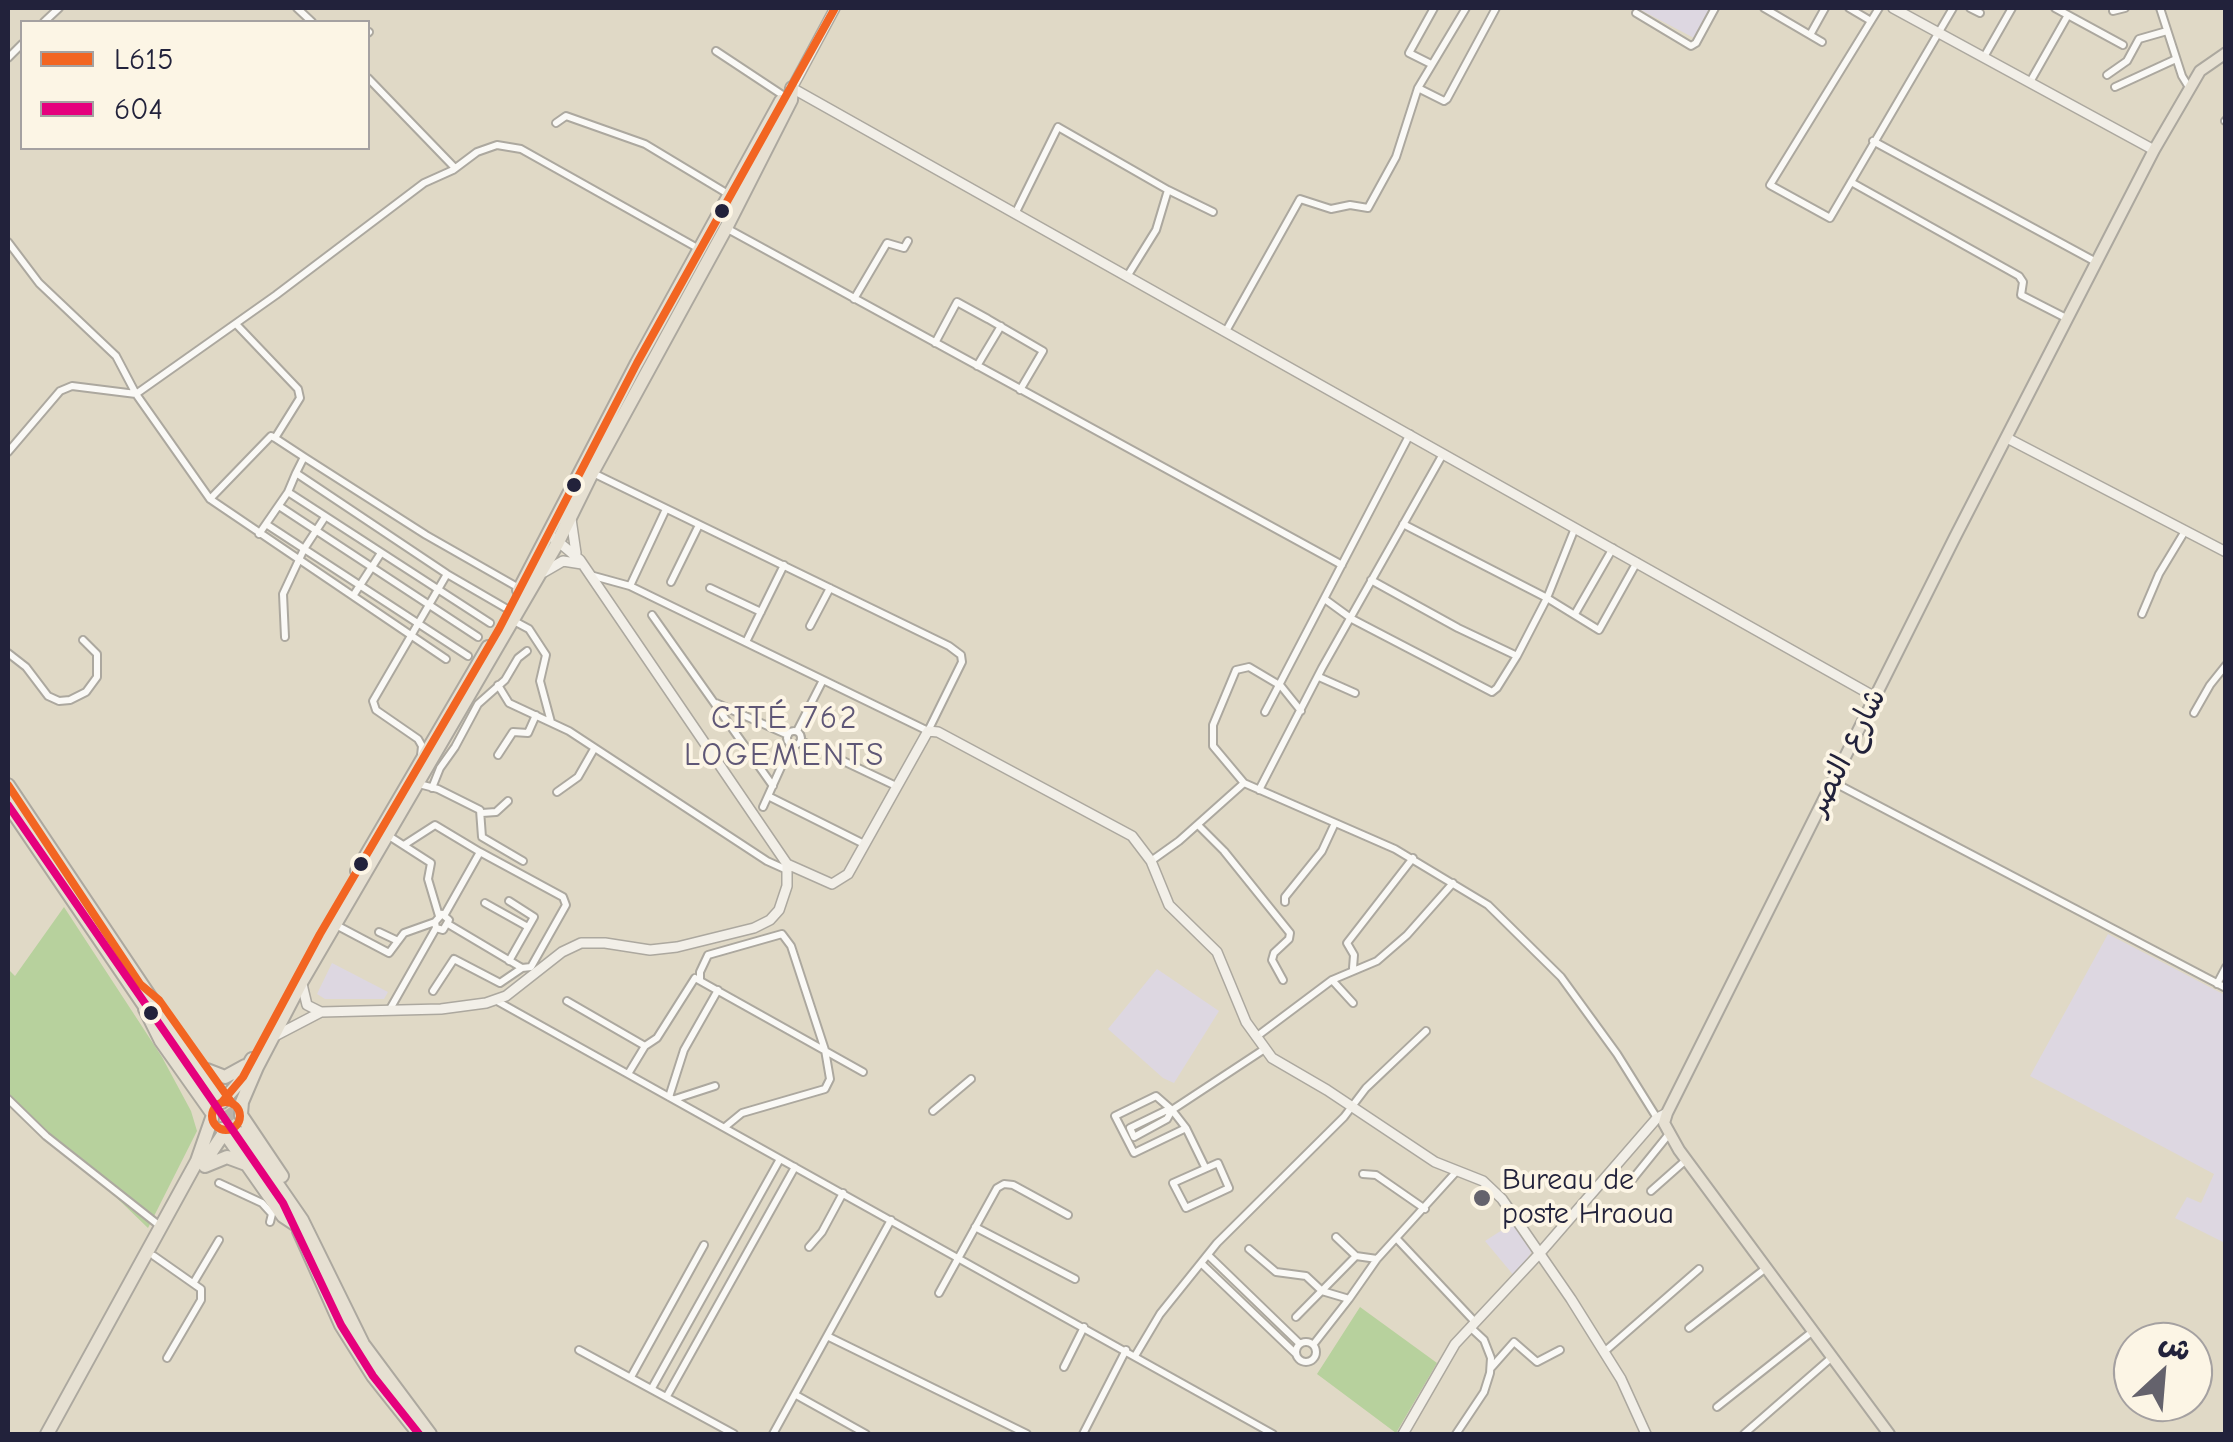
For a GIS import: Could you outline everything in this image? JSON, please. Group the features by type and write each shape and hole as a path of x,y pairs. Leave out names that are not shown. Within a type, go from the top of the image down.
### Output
{"highway":[{"path":"224,1106 242,1102 302,982 388,836 425,786 511,615 520,588 545,552 730,195 788,92"},
{"path":"553,537 571,515 726,228 791,100 788,92"},
{"path":"56,1434 154,1256 224,1106 420,762 535,580 545,552"},
{"path":"8,786 236,1127 196,1169 160,1227 47,1434"},
{"path":"8,805 145,1007 224,1106 261,1145 292,1191 295,1217 341,1325 373,1376 419,1434"},
{"path":"140,984 159,1000 208,1070 224,1106 230,1133 266,1200 286,1219 295,1217"},
{"path":"145,1007 147,1018 198,1101 202,1124 196,1169"},
{"path":"208,1070 219,1076 232,1076 253,1057"},
{"path":"183,1072 224,1106"},
{"path":"251,1082 249,1112 261,1145"},
{"path":"230,1133 295,1217 363,1344 430,1434"},
{"path":"196,1169 220,1157 233,1157 249,1167"}],"main road":[{"name":"شارع النصر","path":"1662,1116 2154,150 2200,71 2226,53"},
{"path":"1662,1116 1686,1160 1887,1434"}],"street":[{"path":"788,92 835,8"},
{"path":"1432,64 1409,53 1434,8"},
{"path":"1226,331 1300,199 1331,208 1350,204 1368,208 1396,157 1418,88 1466,8"},
{"path":"1418,88 1447,98 1496,8"},
{"path":"1636,13 1690,46 1696,43 1715,8"},
{"path":"1764,8 1822,42"},
{"path":"1810,35 1825,8"},
{"path":"1849,8 1871,21"},
{"path":"1879,8 1770,184 1830,218 1953,8"},
{"path":"1893,8 2154,150"},
{"path":"1970,8 1980,13"},
{"path":"1984,58 2012,8"},
{"path":"2054,8 2123,44"},
{"path":"2113,12 2125,8"},
{"path":"2160,8 2176,60 2190,89"},
{"path":"2030,84 2068,15"},
{"path":"2107,75 2126,61 2139,39 2168,31"},
{"path":"716,51 1016,212 1875,696"},
{"path":"2115,88 2176,60"},
{"path":"370,80 455,168"},
{"path":"556,124 566,116 645,144 730,195"},
{"path":"1016,212 1058,126 1213,212"},
{"path":"1873,140 2098,263"},
{"path":"8,452 60,391 72,386 136,394 424,182 478,152 509,145 701,250"},
{"path":"1851,182 2019,276 2023,282 2021,295 2069,320"},
{"path":"1128,276 1156,230 1168,190"},
{"path":"726,228 1342,564"},
{"path":"854,299 887,243 904,248 908,241"},
{"path":"8,242 39,283 116,356 136,394 210,499 446,658"},
{"path":"934,343 957,302 1043,351 1020,390"},
{"path":"236,324 298,389 300,398 275,438"},
{"path":"978,366 1000,326"},
{"path":"1265,712 1411,433"},
{"path":"210,499 271,436 426,535 520,588"},
{"path":"2007,438 2226,552"},
{"path":"1259,790 1444,453"},
{"path":"259,534 288,492 304,457"},
{"path":"498,686 509,703 552,723 767,861 832,884 848,874 960,668 961,656 949,646 592,473"},
{"path":"296,474 528,629 546,655 540,681 552,723"},
{"path":"288,492 490,623"},
{"path":"278,506 478,637"},
{"path":"630,586 666,509"},
{"path":"273,1037 321,1012 441,1008 497,1001 562,952 581,943 664,949 764,924 775,916 783,902 788,867 582,564 572,542 571,515"},
{"path":"285,637 282,603 298,560 325,517"},
{"path":"266,524 468,656"},
{"path":"1404,524 1547,598 1599,630 1637,562"},
{"path":"671,582 699,525"},
{"path":"1326,600 1352,619 1492,692 1547,598 1576,527"},
{"path":"2142,614 2159,574 2185,532"},
{"path":"553,537 582,564"},
{"path":"1575,614 1612,548"},
{"path":"545,552 572,556 582,564"},
{"path":"353,596 381,553"},
{"path":"535,580 559,562 582,564"},
{"path":"746,642 784,565"},
{"path":"420,762 422,746 418,739 376,710 373,701 447,574"},
{"path":"589,574 630,586 928,731 938,732 1132,836 1152,861 1169,905 1216,952 1263,1050 1435,1162 1488,1185 1517,1218 1604,1352 1633,1402 1646,1434"},
{"path":"1371,580 1516,656"},
{"path":"710,588 761,612"},
{"path":"810,626 830,588"},
{"path":"652,616 772,786"},
{"path":"8,653 26,667 48,696 70,700 86,692 97,678 97,654 83,640"},
{"path":"508,800 496,812 482,813 425,786 486,694 527,652"},
{"path":"2194,712 2226,665"},
{"path":"1301,711 1280,686 1249,667 1236,670 1213,725 1212,746 1244,783 1413,858 1488,905 1561,977 1662,1116 1454,1344 1403,1434"},
{"path":"1319,677 1355,693"},
{"path":"788,735 797,731 823,680"},
{"path":"712,701 788,735 792,745"},
{"path":"498,755 514,731 528,733 536,716"},
{"path":"797,731 802,741 896,786"},
{"path":"763,807 792,745 802,741"},
{"path":"557,792 578,776 594,749"},
{"path":"1832,781 2226,988"},
{"path":"1152,861 1244,783"},
{"path":"768,796 864,844"},
{"path":"482,813 482,837 523,861"},
{"path":"1285,902 1322,851 1335,823"},
{"path":"404,844 435,824 563,897 566,905 532,967 522,968 500,983 454,958 433,991"},
{"path":"1198,825 1290,933 1289,940 1274,953 1272,960 1284,980"},
{"path":"388,836 431,863 428,879 443,930 448,924"},
{"path":"390,1010 480,852"},
{"path":"1353,968 1354,955 1347,943 1413,858"},
{"path":"1254,1038 1332,980 1377,961 1454,883"},
{"path":"509,901 532,914 509,961"},
{"path":"485,903 528,927"},
{"path":"336,924 387,953 404,933 439,920 522,968"},
{"path":"379,932 398,941"},
{"path":"700,980 708,954 782,934 792,946 825,1050 830,1079 825,1090 742,1114 725,1128"},
{"path":"2217,984 2226,967"},
{"path":"628,1074 645,1046 657,1038 691,981 700,980 863,1072"},
{"path":"1332,980 1353,1003"},
{"path":"302,982 304,1000 321,1012"},
{"path":"671,1098 684,1050 718,990"},
{"path":"567,1000 645,1046"},
{"path":"497,1001 1273,1434"},
{"path":"1136,1356 1160,1314 1208,1255 1426,1031"},
{"path":"1172,1110 1167,1118 1134,1137 1130,1128 1172,1110 1263,1050"},
{"path":"933,1110 971,1079"},
{"path":"671,1098 715,1086"},
{"path":"1186,1128 1134,1153 1114,1116 1156,1096 1180,1117 1186,1128 1205,1167"},
{"path":"8,1100 46,1136 160,1227"},
{"path":"1631,1181 1669,1134"},
{"path":"652,1388 780,1159"},
{"path":"1651,1191 1686,1160"},
{"path":"1218,1163 1229,1188 1186,1209 1174,1183 1205,1167 1218,1163"},
{"path":"666,1396 794,1167"},
{"path":"1313,1344 1350,1299 1376,1258 1456,1172"},
{"path":"1362,1174 1376,1175 1425,1209"},
{"path":"219,1183 266,1200 272,1214 270,1222"},
{"path":"938,1293 997,1188 1013,1185 1068,1215"},
{"path":"809,1247 822,1232 843,1193"},
{"path":"774,1434 891,1220"},
{"path":"976,1227 1075,1279"},
{"path":"1336,1237 1356,1256 1376,1258"},
{"path":"1397,1239 1473,1324 1492,1358 1484,1392 1456,1434"},
{"path":"194,1282 219,1240"},
{"path":"632,1377 704,1245"},
{"path":"1249,1249 1276,1272 1306,1276 1322,1292 1350,1299"},
{"path":"1208,1255 1300,1344 1313,1344"},
{"path":"154,1256 201,1289 201,1300 167,1358"},
{"path":"1296,1317 1356,1256"},
{"path":"1202,1264 1302,1361 1310,1361 1316,1355 1313,1344"},
{"path":"1689,1328 1766,1268"},
{"path":"1604,1352 1699,1269"},
{"path":"1064,1367 1084,1327"},
{"path":"1717,1407 1813,1331"},
{"path":"828,1336 1027,1434"},
{"path":"1491,1369 1514,1342 1537,1362 1560,1350"},
{"path":"1296,1354 1300,1344"},
{"path":"579,1350 734,1434"},
{"path":"1083,1434 1126,1350"},
{"path":"1744,1434 1832,1357"},
{"path":"796,1395 866,1434"}],"shaded area":[{"path":"1637,8 1711,8 1694,38"},
{"path":"2108,934 2225,995 2225,1243 2175,1218 2187,1197 2201,1203 2214,1174 2030,1076"},
{"path":"332,963 388,992 384,999 325,999 317,994"},
{"path":"1157,969 1219,1011 1174,1083 1163,1078 1108,1029"},
{"path":"1513,1223 1534,1248 1515,1277 1485,1241"}],"green space":[{"path":"64,907 162,1057 191,1111 197,1131 148,1228 8,1093 8,969 15,976"},
{"path":"1360,1307 1437,1363 1396,1433 1317,1374"}],"tunnel":[{"path":"216,1095 242,1133"}],"transit line":[{"name":"L615","path":"222,1102 243,1077 320,934 499,629 637,363 835,8"},
{"name":"L615","path":"8,785 140,984 159,1000 232,1103"},
{"name":"604","path":"8,805 283,1203 341,1325 373,1376 419,1434"},
{"name":"L615","path":"226,1102 236,1106 240,1116 236,1126 226,1130 216,1126 212,1116 216,1106 226,1102"}],"place":[{"name":"Bureau de poste Hraoua","path":"1482,1198"}],"district":[{"name":"CITÉ 762 LOGEMENTS","path":"785,738"}]}
